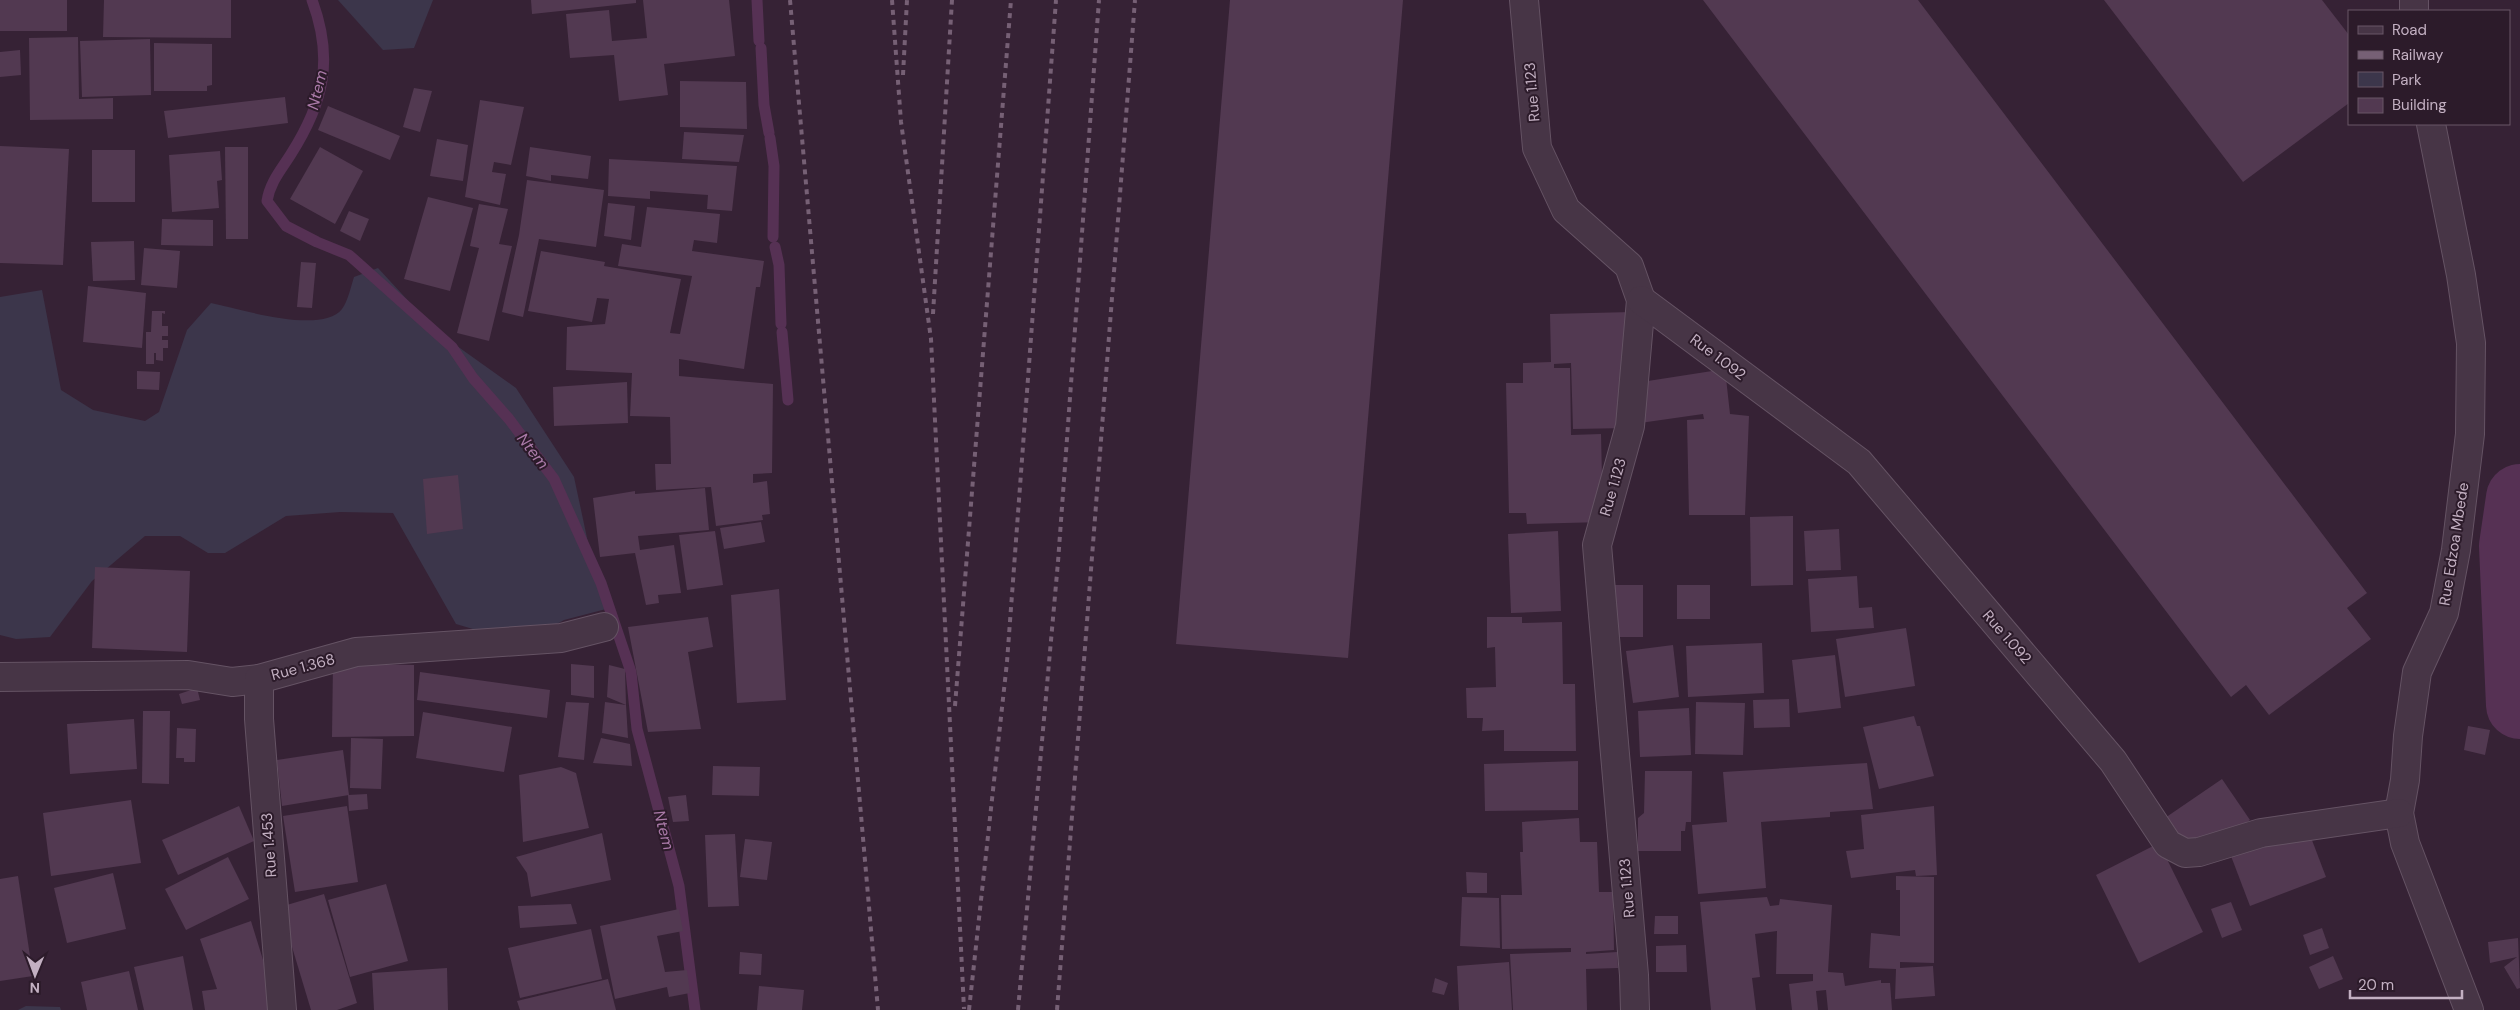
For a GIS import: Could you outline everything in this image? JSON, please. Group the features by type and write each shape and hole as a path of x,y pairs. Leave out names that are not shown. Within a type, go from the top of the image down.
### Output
{"street":[{"name":"Rue 1.123","path":"1524,0 1537,148 1566,210 1629,266 1641,300 1630,426 1596,546 1634,975 1635,1010"},
{"name":"Rue Edzoa Mbede","path":"2431,125 2461,276 2471,343 2470,434 2456,550 2444,613 2417,672 2408,736 2405,780 2399,813 2406,843 2469,1010"},
{"name":"Rue 1.092","path":"1641,300 1859,462 2113,761 2168,844 2185,853 2199,852 2261,834 2399,813"},
{"name":"Rue 1.368","path":"0,677 188,675 232,682 259,679 356,652 561,638 604,627"},
{"name":"Rue 1.453","path":"259,679 259,719 282,1010"}],"green space":[{"path":"338,0 433,0 414,48 383,50"},
{"path":"378,268 436,331 516,388 574,477 593,566 610,608 564,620 548,629 493,635 456,624 393,513 340,512 286,516 225,553 208,553 180,536 145,536 92,581 50,637 16,639 0,635 0,297 42,290 61,390 93,410 145,421 159,412 187,330 211,303 280,318 317,320 332,316 342,309 348,298 354,277"},
{"path":"26,1006 60,1007 61,1010 18,1010"}],"building":[{"path":"0,0 67,0 67,31 0,31"},
{"path":"104,0 231,0 231,38 103,37"},
{"path":"531,0 636,0 636,3 532,14"},
{"path":"643,0 729,0 735,56 664,64 668,95 619,101 614,55 570,58 566,14 609,10 612,41 647,38"},
{"path":"1230,0 1403,0 1348,658 1176,644"},
{"path":"1703,0 1918,0 2367,593 2347,608 2371,639 2269,715 2246,685 2231,697"},
{"path":"2104,0 2322,0 2348,34 2348,104 2243,182"},
{"path":"78,37 79,99 113,98 113,119 30,120 29,38"},
{"path":"150,39 151,95 82,97 80,41"},
{"path":"154,43 212,44 212,85 207,86 207,91 154,91"},
{"path":"20,50 21,75 0,77 0,52"},
{"path":"680,81 746,82 747,129 680,127"},
{"path":"414,88 432,91 420,132 403,127"},
{"path":"285,97 288,123 168,138 164,111"},
{"path":"480,100 524,107 511,165 494,162 492,172 506,174 500,205 465,197"},
{"path":"328,106 400,136 390,160 318,130"},
{"path":"684,132 744,135 739,162 682,159"},
{"path":"437,139 468,145 463,181 430,176"},
{"path":"0,146 69,149 63,265 0,263"},
{"path":"225,147 248,147 248,239 226,239"},
{"path":"320,147 363,171 335,224 290,199"},
{"path":"530,147 591,156 588,179 551,175 551,181 526,176"},
{"path":"92,150 135,150 135,202 92,202"},
{"path":"220,151 222,180 217,181 219,208 172,212 169,155"},
{"path":"609,159 737,166 732,211 707,209 708,195 650,191 650,199 608,196"},
{"path":"527,180 604,190 596,247 539,239 523,317 502,312 519,235"},
{"path":"428,197 473,208 450,291 404,279"},
{"path":"608,203 635,206 631,240 604,236"},
{"path":"479,204 508,209 499,244 512,246 489,341 457,333 479,248 470,246"},
{"path":"647,207 720,214 717,243 694,240 692,251 764,261 760,287 756,287 744,369 679,359 679,376 773,384 772,473 753,474 753,483 767,481 770,514 762,515 763,520 716,526 711,487 656,490 655,464 671,464 670,417 630,416 632,373 566,370 567,327 605,324 609,299 597,298 592,322 528,311 541,251 605,262 604,266 681,279 670,333 680,334 692,276 618,266 622,244 641,247"},
{"path":"349,211 369,219 360,241 340,231"},
{"path":"162,219 213,220 213,246 161,245"},
{"path":"134,241 135,280 93,281 91,242"},
{"path":"144,248 180,251 177,288 141,285"},
{"path":"301,262 316,263 312,308 297,307"},
{"path":"88,286 146,293 142,348 83,342"},
{"path":"152,311 165,311 165,314 162,313 162,326 168,326 168,336 162,336 162,340 168,340 168,348 163,348 163,361 156,360 156,353 154,353 154,364 146,364 146,332 151,332"},
{"path":"1632,312 1628,428 1573,429 1571,363 1554,364 1554,368 1570,368 1571,435 1601,434 1603,522 1527,524 1526,513 1509,513 1506,383 1523,383 1523,363 1551,362 1550,314"},
{"path":"1725,369 1730,414 1749,416 1745,515 1689,515 1687,420 1704,419 1703,414 1640,423 1635,383"},
{"path":"137,371 160,372 159,390 137,389"},
{"path":"627,382 628,423 554,426 553,387"},
{"path":"458,475 463,529 427,534 423,479"},
{"path":"705,488 709,530 638,536 640,550 674,545 681,593 658,595 659,603 646,605 635,553 600,557 593,498 635,491 635,494"},
{"path":"1793,516 1793,585 1751,586 1750,517"},
{"path":"761,522 765,542 724,549 720,528"},
{"path":"1839,529 1841,570 1806,571 1804,531"},
{"path":"715,531 723,585 687,590 679,535"},
{"path":"1558,531 1561,611 1511,613 1508,534"},
{"path":"95,567 190,571 187,652 92,648"},
{"path":"1857,576 1859,608 1872,607 1874,628 1811,632 1808,579"},
{"path":"1607,585 1643,585 1643,637 1608,637"},
{"path":"1677,585 1710,585 1710,619 1677,619"},
{"path":"779,589 786,700 737,703 731,595"},
{"path":"708,617 713,647 688,652 701,729 648,732 628,627"},
{"path":"1487,617 1522,617 1522,623 1562,622 1563,684 1575,684 1576,751 1504,751 1504,730 1482,731 1483,718 1467,718 1466,688 1496,687 1495,647 1487,648"},
{"path":"1906,628 1915,686 1845,697 1836,639"},
{"path":"1762,643 1764,693 1688,697 1686,646"},
{"path":"1673,645 1679,697 1633,703 1626,651"},
{"path":"1835,655 1841,708 1798,713 1792,660"},
{"path":"333,663 414,665 414,736 332,737"},
{"path":"571,664 594,666 594,698 571,695"},
{"path":"609,665 625,669 626,705 607,697"},
{"path":"420,672 550,690 547,718 417,700"},
{"path":"197,688 200,700 182,704 179,694"},
{"path":"1789,699 1790,727 1754,728 1753,700"},
{"path":"566,702 589,703 584,760 558,757"},
{"path":"605,702 626,705 628,738 602,733"},
{"path":"1696,702 1745,703 1743,755 1695,754"},
{"path":"1689,708 1691,755 1640,757 1638,711"},
{"path":"143,711 170,711 169,784 142,783"},
{"path":"423,712 512,727 504,772 416,758"},
{"path":"1914,716 1917,726 1920,726 1934,776 1879,789 1863,727"},
{"path":"134,719 137,769 70,774 67,724"},
{"path":"2468,726 2490,730 2485,755 2464,750"},
{"path":"177,728 196,729 195,762 184,762 184,758 176,758"},
{"path":"351,738 383,739 381,789 350,788"},
{"path":"601,738 630,744 632,766 593,763"},
{"path":"343,750 349,795 282,806 277,760"},
{"path":"1578,761 1578,810 1485,811 1484,764"},
{"path":"1867,763 1873,809 1830,812 1830,817 1761,822 1766,888 1698,894 1692,825 1727,822 1723,772"},
{"path":"713,766 760,767 759,796 712,795"},
{"path":"561,767 576,773 589,828 523,842 519,775"},
{"path":"1645,771 1692,771 1691,822 1686,822 1685,831 1681,831 1681,851 1638,851 1638,818 1644,813"},
{"path":"2222,779 2250,820 2190,861 2162,820"},
{"path":"367,794 368,809 349,811 348,795"},
{"path":"686,795 689,821 673,822 668,797"},
{"path":"131,800 141,863 51,876 43,813"},
{"path":"239,806 254,841 178,875 162,840"},
{"path":"347,806 358,882 295,892 283,816"},
{"path":"1934,806 1937,875 1916,876 1915,870 1851,878 1846,851 1864,849 1861,815"},
{"path":"1579,818 1580,842 1597,842 1599,892 1613,892 1614,950 1586,952 1586,954 1617,952 1618,968 1586,969 1587,1010 1513,1010 1510,954 1571,952 1571,948 1502,949 1501,895 1522,895 1520,852 1523,852 1522,822"},
{"path":"2307,827 2326,877 2250,906 2231,856"},
{"path":"602,833 611,880 531,897 527,873 516,857"},
{"path":"735,834 739,906 708,907 705,835"},
{"path":"745,839 772,842 767,880 740,877"},
{"path":"2159,843 2203,932 2139,963 2096,875"},
{"path":"228,857 249,899 186,930 165,889"},
{"path":"1466,872 1487,873 1487,893 1467,893"},
{"path":"113,873 126,929 67,943 54,888"},
{"path":"18,876 33,976 0,981 0,879"},
{"path":"1896,876 1934,877 1934,963 1900,962 1900,968 1933,966 1935,996 1895,999 1896,969 1869,968 1871,933 1900,936 1900,890 1896,890"},
{"path":"386,884 408,961 350,977 328,900"},
{"path":"324,894 357,1003 337,1010 311,1010 280,907"},
{"path":"1462,897 1499,898 1500,948 1460,946"},
{"path":"1767,897 1770,906 1779,905 1780,899 1832,905 1828,972 1843,973 1845,986 1881,980 1881,983 1890,983 1892,1010 1828,1010 1826,990 1816,991 1818,1010 1792,1010 1789,984 1813,981 1813,974 1776,974 1777,931 1755,934 1760,977 1752,978 1756,1010 1711,1010 1700,902"},
{"path":"2231,902 2242,930 2222,938 2211,909"},
{"path":"571,904 577,924 520,928 518,906"},
{"path":"679,909 683,931 657,936 665,972 687,970 690,993 669,997 667,987 615,999 600,926"},
{"path":"1655,916 1678,916 1678,934 1654,934"},
{"path":"251,921 272,989 274,1010 205,1010 202,991 217,989 200,939"},
{"path":"2322,928 2329,948 2310,955 2303,935"},
{"path":"591,929 602,979 520,998 508,948"},
{"path":"2518,938 2520,988 2517,989 2504,967 2517,957 2490,963 2488,942"},
{"path":"1686,945 1687,972 1656,972 1656,946"},
{"path":"740,952 762,954 761,975 739,974"},
{"path":"183,956 193,1010 144,1010 134,967"},
{"path":"2333,956 2343,979 2319,989 2309,967"},
{"path":"1509,962 1512,1010 1459,1010 1457,966"},
{"path":"447,968 448,1010 374,1010 372,973"},
{"path":"129,971 138,1010 87,1010 81,982"},
{"path":"1435,978 1448,983 1444,995 1432,992"},
{"path":"608,979 616,1010 520,1010 517,1001"},
{"path":"759,986 804,990 802,1010 757,1010"}],"waterway":[{"name":"Ntem","path":"312,0 323,42 324,61 318,98 302,135 273,182 267,201 286,226 317,242 349,255 452,347 473,378 509,419 554,479 601,583 631,672 637,729 679,886 695,1010"},
{"path":"757,0 759,41"},
{"path":"761,48 764,105 769,133"},
{"path":"770,138 774,166 773,237"},
{"path":"775,247 779,265 781,324"},
{"path":"782,332 788,400"},
{"path":"2520,498 2513,546 2520,705"}],"railway":[{"path":"790,0 878,1010"},
{"path":"892,0 901,122 931,339 964,1009"},
{"path":"903,75 907,0"},
{"path":"933,314 952,0"},
{"path":"955,706 1011,0"},
{"path":"969,1010 1007,662 1056,0"},
{"path":"1018,1010 1058,562 1099,0"},
{"path":"1057,1010 1135,0"}]}
